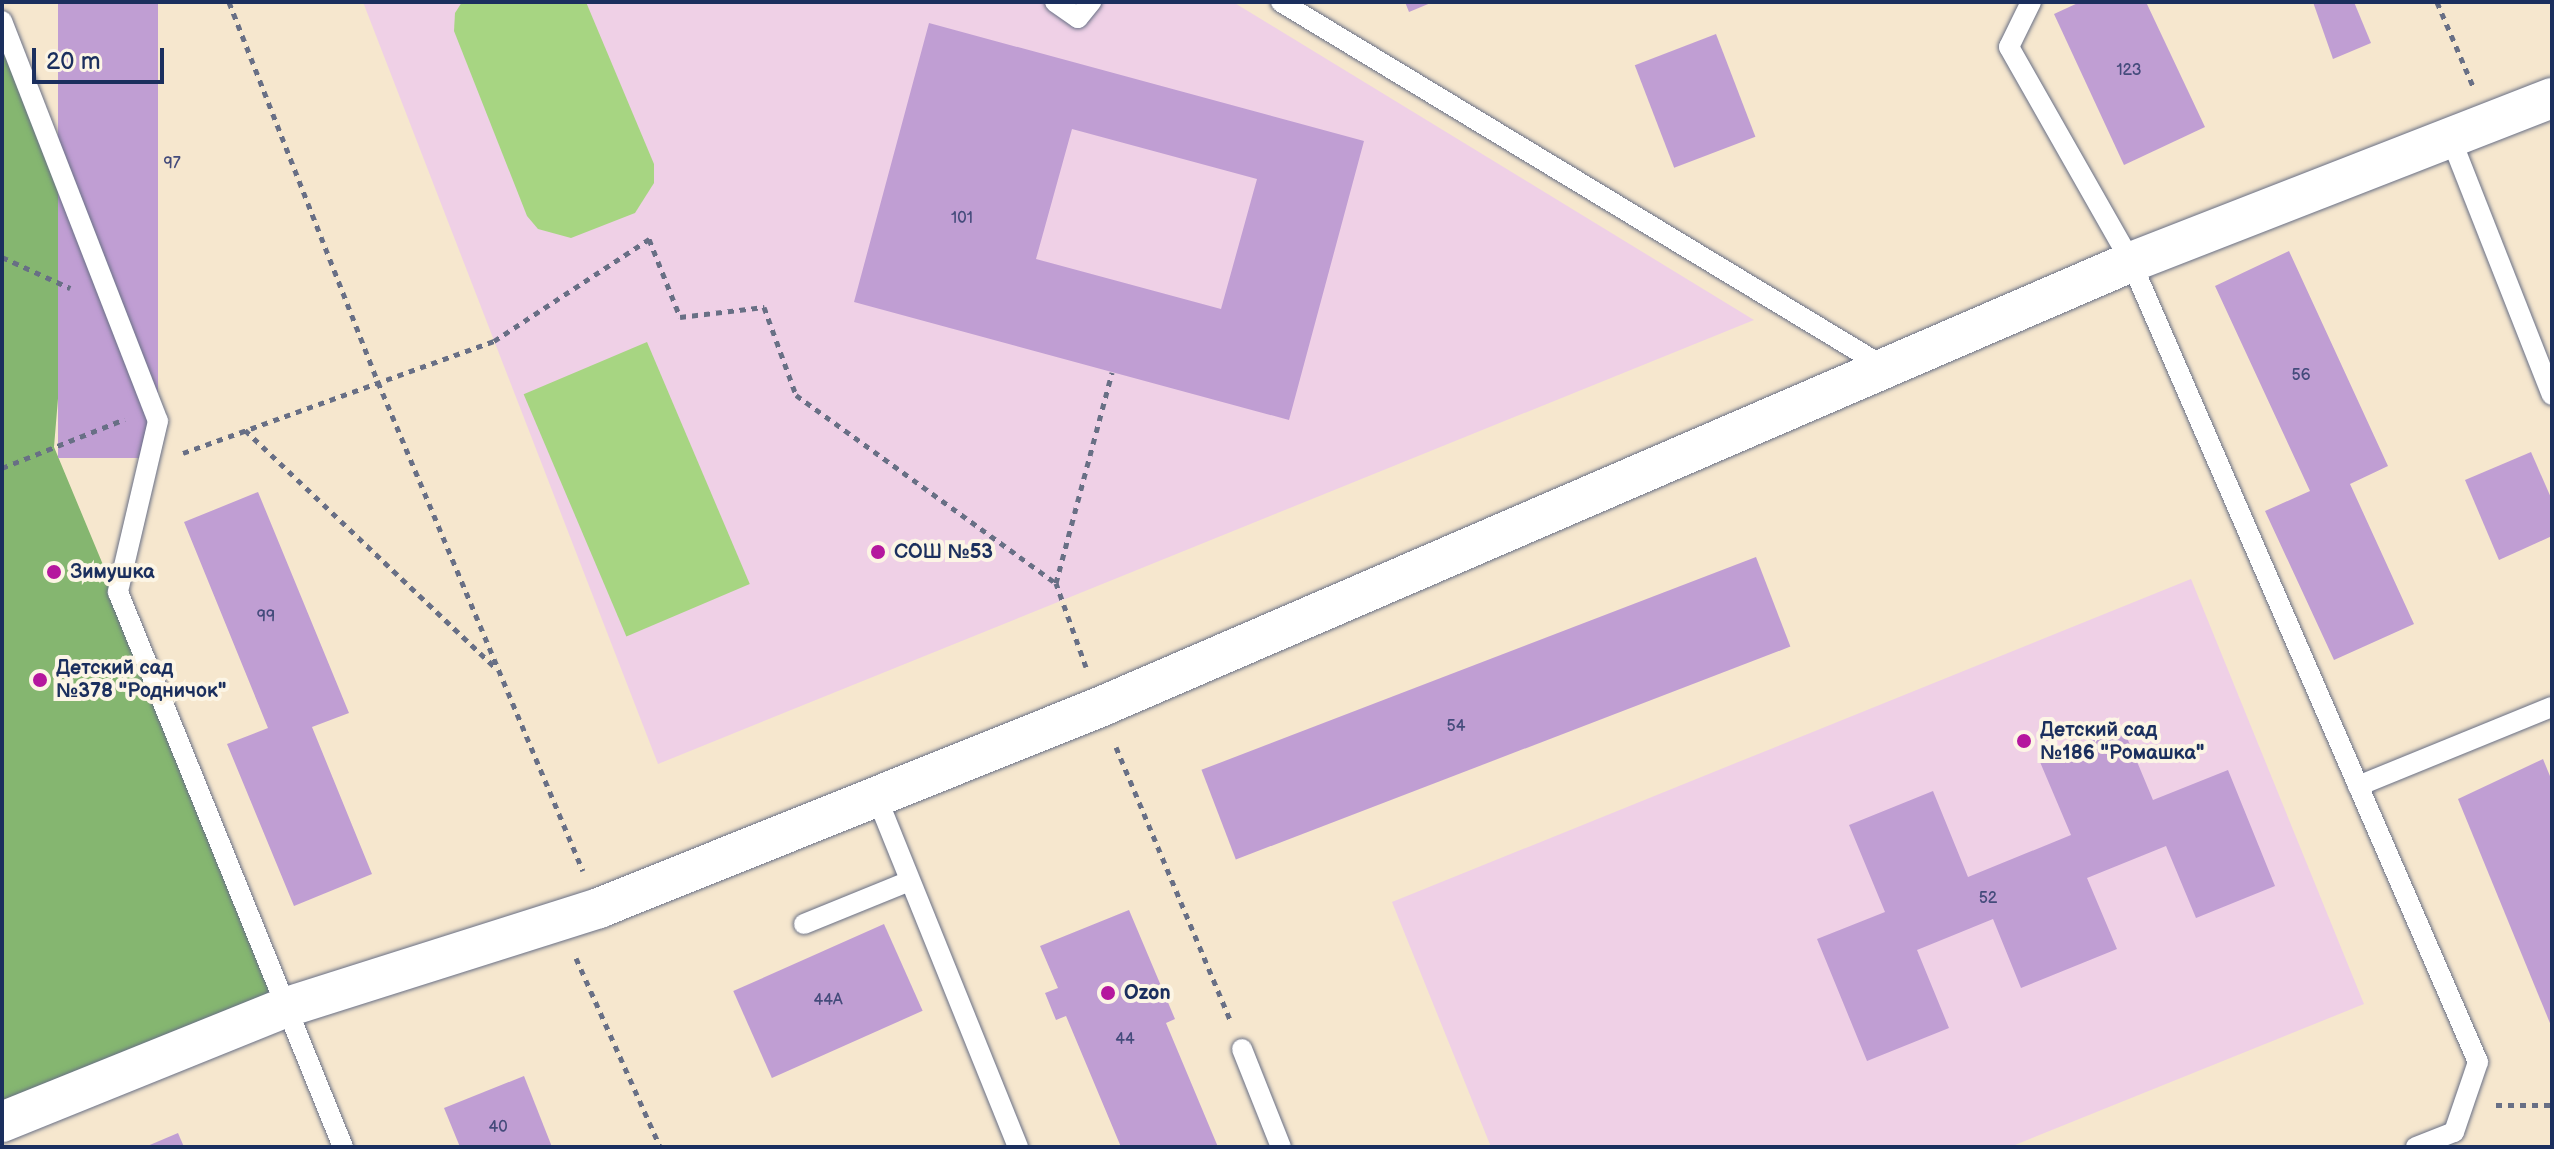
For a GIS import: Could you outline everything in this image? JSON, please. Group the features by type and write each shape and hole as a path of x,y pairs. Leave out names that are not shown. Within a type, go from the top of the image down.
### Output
{"street":[{"path":"2,1122 287,1007 599,908 875,793 1100,707 2131,262 2552,98"}],"lane":[{"path":"1055,2 1078,18 1091,2"},
{"path":"1281,2 1886,368"},
{"path":"2031,2 2009,47 2131,262 2478,1062 2454,1132 2416,1147"},
{"path":"2,21 158,421 118,592 343,1147"},
{"path":"2451,139 2552,395"},
{"path":"2358,786 2552,707"},
{"path":"875,793 1018,1147"},
{"path":"804,924 910,881"},
{"path":"1242,1049 1281,1147"}],"path":[{"path":"229,2 378,382 599,908"},
{"path":"2437,2 2489,123"},
{"path":"148,465 494,341 649,239 680,317 764,307 796,395 1056,583"},
{"path":"2,257 114,307"},
{"path":"1112,372 1056,583 1100,707 1242,1049"},
{"path":"2,468 152,408"},
{"path":"245,430 499,671"},
{"path":"559,921 660,1147"},
{"path":"2463,1105 2552,1105"}],"shaded area":[{"name":"СОШ №53","path":"363,2 1233,2 1754,320 658,764"},
{"name":"Детский сад №186 \"Ромашка\"","path":"2191,579 2364,1004 2010,1147 1491,1147 1392,902"}],"green space":[{"path":"462,2 586,2 654,164 654,183 635,213 571,238 538,229 527,216 454,31 455,13"},
{"path":"2,21 74,205 54,447 287,1007 2,1123"},
{"path":"647,342 750,584 626,636 524,394"}],"building":[{"path":"58,2 158,2 158,458 58,458"},
{"path":"1405,2 1433,2 1409,12"},
{"path":"2080,2 2146,2 2205,127 2124,165 2054,14"},
{"path":"2313,2 2354,2 2371,43 2333,59"},
{"path":"929,23 1364,141 1289,420 854,302","holes":["1072,129 1257,179 1221,309 1036,259"]},
{"path":"1716,34 1755,137 1674,168 1635,65"},
{"path":"2289,251 2388,466 2350,484 2414,624 2334,660 2265,511 2310,491 2215,286"},
{"path":"2531,452 2552,500 2552,536 2499,560 2465,480"},
{"path":"258,492 349,713 312,727 372,874 294,906 227,744 268,728 184,522"},
{"path":"1756,557 1790,647 1236,859 1201,770"},
{"path":"2123,728 2153,800 2228,770 2275,886 2196,918 2166,846 2087,878 2117,949 2021,988 1993,919 1917,950 1949,1028 1867,1061 1817,939 1885,912 1849,825 1933,791 1968,877 2071,835 2040,762"},
{"path":"2543,759 2552,781 2552,1028 2458,799"},
{"path":"1129,910 1175,1019 1166,1023 1218,1147 1121,1147 1066,1016 1056,1020 1045,993 1058,988 1040,946"},
{"path":"884,924 923,1011 772,1078 733,991"},
{"path":"524,1076 552,1147 460,1147 444,1108"},
{"path":"178,1133 184,1147 145,1147"}],"place":[{"name":"СОШ №53","path":"878,552"},
{"name":"Зимушка","path":"54,572"},
{"name":"Детский сад №378 \"Родничок\"","path":"40,680"},
{"name":"Детский сад №186 \"Ромашка\"","path":"2024,741"},
{"name":"Ozon","path":"1108,993"}]}
